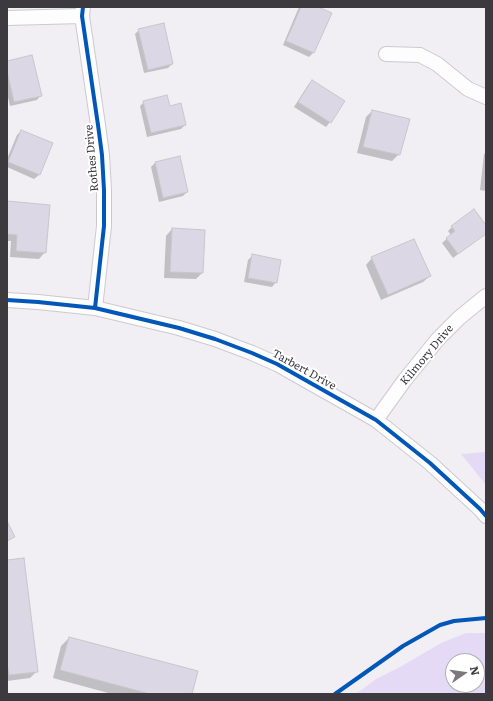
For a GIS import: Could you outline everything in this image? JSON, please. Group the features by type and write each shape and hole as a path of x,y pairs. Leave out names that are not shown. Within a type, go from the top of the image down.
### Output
{"street":[{"path":"7,18 82,11"},
{"name":"Rothes Drive","path":"82,11 102,155 104,190 104,226 95,308"},
{"path":"386,54 420,55 437,64 468,89 486,97"},
{"name":"Kilmory Drive","path":"376,420 404,381 438,339 459,318 486,296"},
{"name":"Tarbert Drive","path":"7,300 95,308 179,328 215,339 252,353 289,371 376,420 430,463 486,516"}],"shaded area":[{"path":"486,452 486,485 461,454"},
{"path":"466,633 486,633 486,694 356,694 376,679 441,643"}],"building":[{"path":"301,7 318,7 332,13 314,53 286,41"},
{"path":"164,23 173,64 148,70 138,29"},
{"path":"32,55 42,96 14,102 7,71 7,61"},
{"path":"312,80 345,101 331,123 298,102"},
{"path":"167,95 170,106 181,103 186,125 151,133 143,101"},
{"path":"372,110 410,119 400,155 363,147"},
{"path":"21,130 53,143 40,175 8,162"},
{"path":"180,156 188,192 163,198 155,162"},
{"path":"7,201 50,205 46,253 16,251 17,235 7,234"},
{"path":"474,209 486,225 486,234 458,254 446,238 455,231 451,226"},
{"path":"172,228 205,230 203,273 170,272"},
{"path":"414,239 431,276 388,295 371,257"},
{"path":"252,254 281,260 277,283 248,278"},
{"path":"7,521 15,537 7,541"},
{"path":"24,558 38,672 9,675 7,663 7,560"},
{"path":"69,637 198,671 192,694 150,694 60,670"}],"cycle path":[{"path":"83,7 82,16 102,155 104,190 104,226 95,308"},
{"path":"7,300 95,308 179,328 215,339 277,364 376,420 430,463 486,516"},
{"path":"335,694 403,646 440,625 454,621 486,618"}]}
